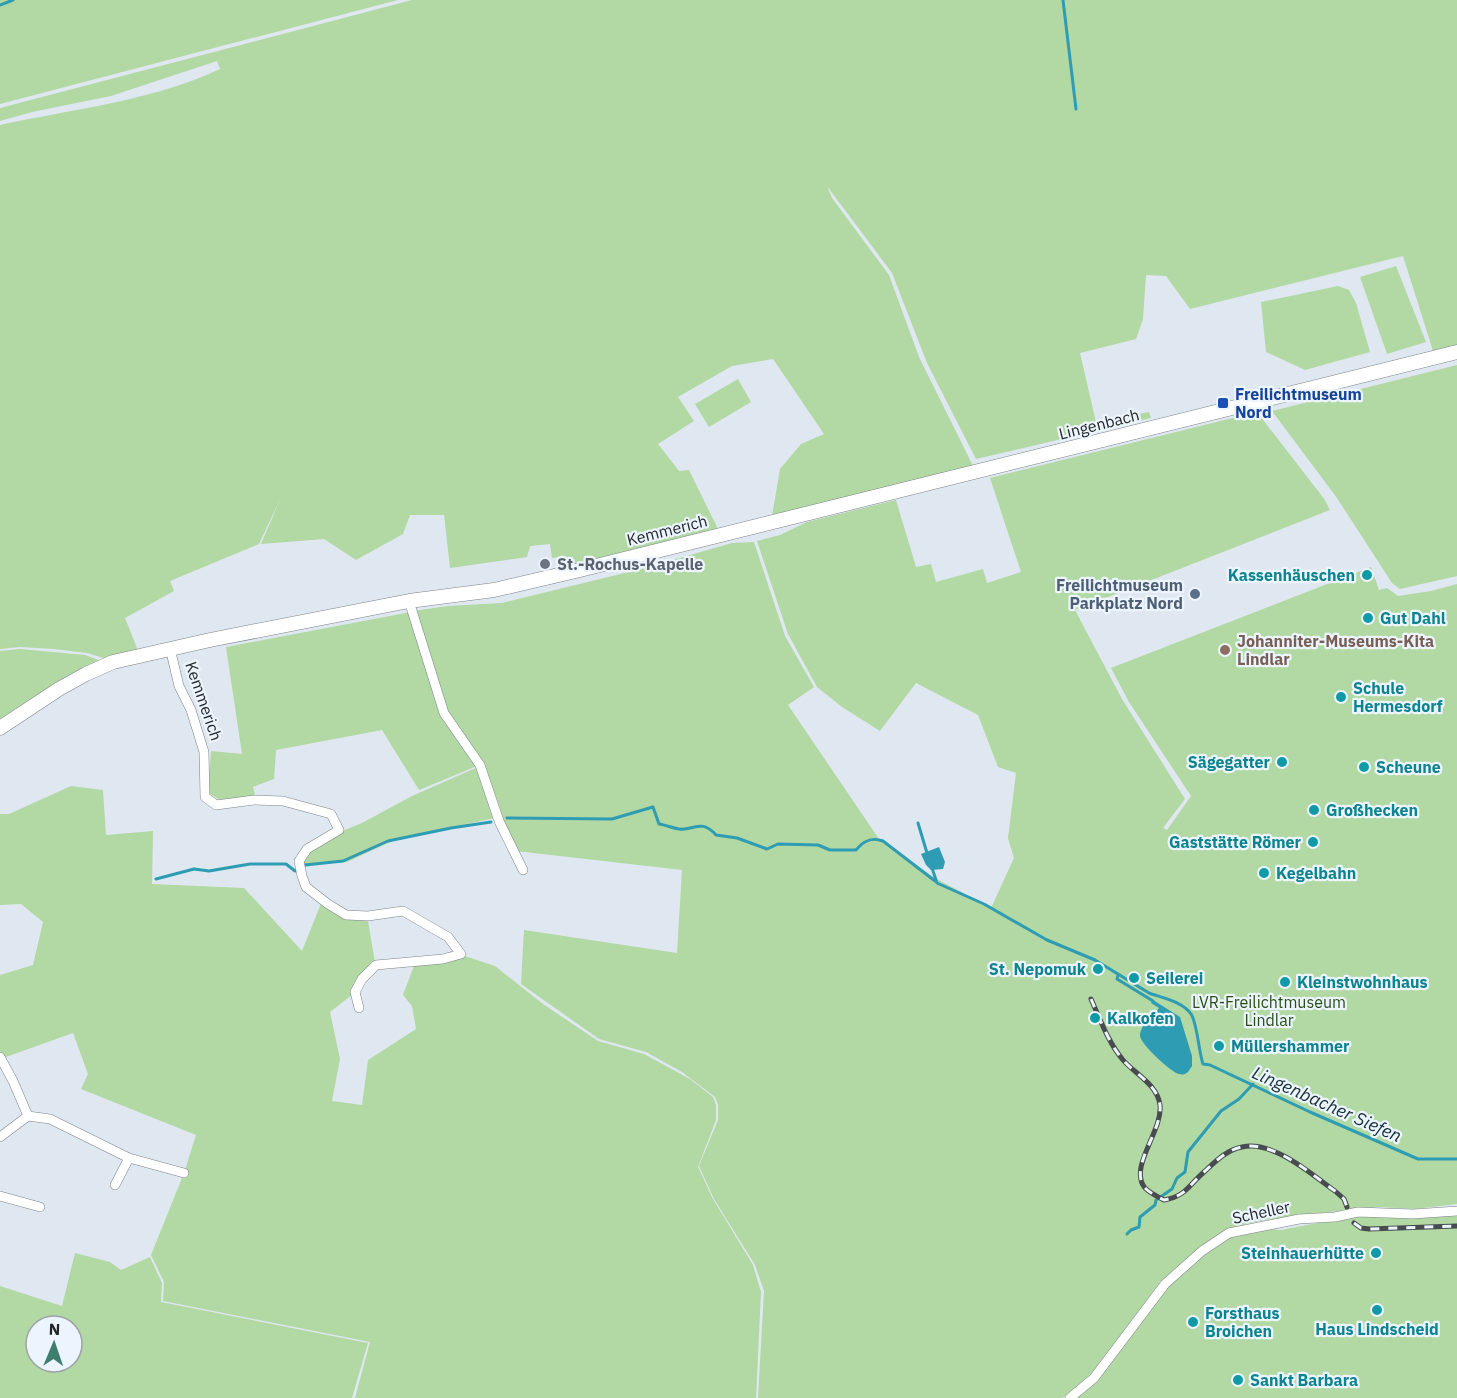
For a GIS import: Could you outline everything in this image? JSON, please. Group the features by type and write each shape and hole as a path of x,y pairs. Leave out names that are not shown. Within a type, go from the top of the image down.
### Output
{"street":[{"name":"Lingenbach","path":"749,527 1457,352"},
{"name":"Kemmerich","path":"0,728 60,689 100,667 170,648 409,601 494,590 749,527"},
{"path":"409,601 444,713 480,765 499,820 523,870"},
{"name":"Kemmerich","path":"170,648 179,686 191,710 204,752 204,797 216,805 255,800 283,801 331,814 339,830 307,849 299,861 306,887 346,915 368,916 403,911 448,937 461,954 442,959 376,965 362,979 355,992 359,1008"},
{"path":"0,1057 28,1116"},
{"path":"0,1137 28,1116 50,1119 129,1158 184,1173"},
{"path":"115,1185 129,1158"},
{"path":"0,1196 40,1207"},
{"name":"Scheller","path":"1070,1398 1094,1378 1165,1284 1202,1251 1229,1233 1299,1219 1335,1217 1358,1212 1413,1214 1457,1210"}],"green space":[{"path":"0,0 398,0 0,104"},
{"path":"412,0 1457,0 1457,349 1434,354 1403,256 1190,309 1166,276 1146,275 1143,319 1136,339 1080,353 1096,422 1149,412 1151,418 976,459 927,363 892,273 827,186 832,198 889,275 919,357 973,466 772,516 780,469 801,444 824,434 773,359 732,366 678,397 694,421 658,444 679,471 689,470 719,531 561,571 558,557 552,558 550,544 530,546 527,557 450,568 444,515 410,515 403,534 356,560 324,539 261,544 281,497 259,544 170,581 174,591 125,618 139,653 114,661 87,653 54,649 20,647 0,649 0,125 140,97 220,69 217,61 111,96 0,121 0,108"},
{"path":"1396,266 1426,342 1387,354 1360,277"},
{"path":"1338,286 1349,290 1356,303 1370,352 1305,370 1266,352 1261,302"},
{"path":"1457,365 1457,576 1400,589 1392,583 1337,498 1272,411"},
{"path":"738,379 751,402 709,427 695,404"},
{"name":"LVR-Freilichtmuseum Lindlar","path":"1257,412 1325,500 1330,510 1075,610 1122,699 1185,799 1163,828 1167,830 1191,796 1129,702 1111,668 1371,567 1379,590 1387,588 1398,596 1457,584 1457,1204 1414,1209 1379,1207 1354,1209 1259,1221 1227,1229 1160,1282 1097,1368 1071,1393 1062,1398 758,1398 764,1291 755,1265 714,1199 699,1166 718,1120 718,1105 715,1097 682,1072 646,1052 599,1039 521,984 524,930 677,953 682,870 516,851 502,821 500,808 484,764 445,713 413,611 448,606 502,603 641,569 732,543 754,542 785,636 814,687 788,705 879,839 935,878 991,908 1014,858 1008,838 1016,773 998,767 978,715 916,683 880,731 842,707 817,687 788,634 757,541 780,535 807,522 896,500 916,567 931,564 936,582 983,569 987,583 1021,572 990,478"},
{"path":"411,612 436,697 477,766 419,790 382,730 276,750 274,779 253,787 255,795 222,801 208,793 211,751 242,754 226,647"},
{"path":"20,649 85,655 106,663 0,725 0,651"},
{"path":"478,767 495,818 397,839 347,862 301,865 308,850 340,832 412,796"},
{"path":"71,786 103,790 106,835 153,831 152,884 244,888 302,951 322,901 345,915 368,921 375,963 353,994 330,1012 340,1059 332,1101 362,1105 368,1060 416,1029 412,1006 403,995 415,963 462,955 495,966 543,1004 598,1041 644,1054 690,1079 713,1097 716,1105 716,1120 698,1167 713,1199 753,1265 761,1292 756,1398 355,1398 370,1342 163,1301 164,1282 151,1255 184,1173 196,1135 81,1089 88,1074 73,1033 3,1058 0,1053 0,975 33,965 43,922 21,904 0,905 0,814 9,814"},
{"path":"1457,1213 1457,1398 1073,1398 1166,1287 1230,1236 1260,1228 1281,1230 1359,1215"},
{"path":"75,1253 110,1262 121,1270 150,1257 162,1283 161,1302 368,1343 352,1398 0,1398 0,1286 62,1306"}],"water":[{"path":"939,847 945,862 943,869 931,870 921,854"},
{"path":"1153,1000 1180,1017 1192,1056 1192,1066 1185,1074 1179,1074 1169,1068 1141,1039 1140,1033 1144,1024 1159,1008 1151,1003"}],"waterway":[{"path":"0,5 13,0"},
{"path":"1063,0 1076,109"},
{"name":"Lingenbacher Siefen","path":"507,818 612,819 653,807 659,824 679,829 702,826 716,835 737,838 767,849 778,844 818,845 830,850 856,850 868,840 875,839 883,841 935,881"},
{"name":"Lingenbacher Siefen","path":"305,865 343,861 388,841 491,822"},
{"name":"Lingenbacher Siefen","path":"918,823 927,853"},
{"name":"Lingenbacher Siefen","path":"156,879 194,869 209,871 250,864 286,864 295,871"},
{"name":"Lingenbacher Siefen","path":"932,868 937,883 984,904 1047,940 1095,960 1149,993 1172,1000 1182,1006 1193,1018 1203,1064 1210,1065 1418,1159 1457,1159"},
{"path":"1118,975 1117,979 1153,1001"},
{"path":"1127,1234 1139,1227 1140,1217 1155,1205 1156,1200 1172,1189 1177,1178 1185,1172 1188,1152 1221,1111 1239,1099 1253,1084"}],"railway":[{"path":"1091,999 1113,1046 1123,1060 1150,1085 1158,1098 1160,1115 1141,1170 1141,1179 1147,1190 1164,1200 1177,1196 1226,1154 1242,1147 1254,1146 1279,1153 1291,1160 1335,1191 1344,1199 1347,1207"},
{"path":"1354,1223 1361,1228 1369,1229 1457,1226"}],"place":[{"name":"Freilichtmuseum Nord","path":"1223,403"},
{"name":"St.-Rochus-Kapelle","path":"545,564"},
{"name":"Kassenhäuschen","path":"1367,575"},
{"name":"Freilichtmuseum Parkplatz Nord","path":"1195,594"},
{"name":"Gut Dahl","path":"1368,618"},
{"name":"Johanniter-Museums-Kita Lindlar","path":"1225,650"},
{"name":"Schule Hermesdorf","path":"1341,697"},
{"name":"Sägegatter","path":"1282,762"},
{"name":"Scheune","path":"1364,767"},
{"name":"Großhecken","path":"1314,810"},
{"name":"Gaststätte Römer","path":"1313,842"},
{"name":"Kegelbahn","path":"1264,873"},
{"name":"St. Nepomuk","path":"1098,969"},
{"name":"Seilerei","path":"1134,978"},
{"name":"Kleinstwohnhaus","path":"1285,982"},
{"name":"Kalkofen","path":"1095,1018"},
{"name":"Müllershammer","path":"1219,1046"},
{"name":"Steinhauerhütte","path":"1376,1253"},
{"name":"Haus Lindscheid","path":"1377,1310"},
{"name":"Forsthaus Broichen","path":"1193,1322"},
{"name":"Sankt Barbara","path":"1238,1380"}]}
